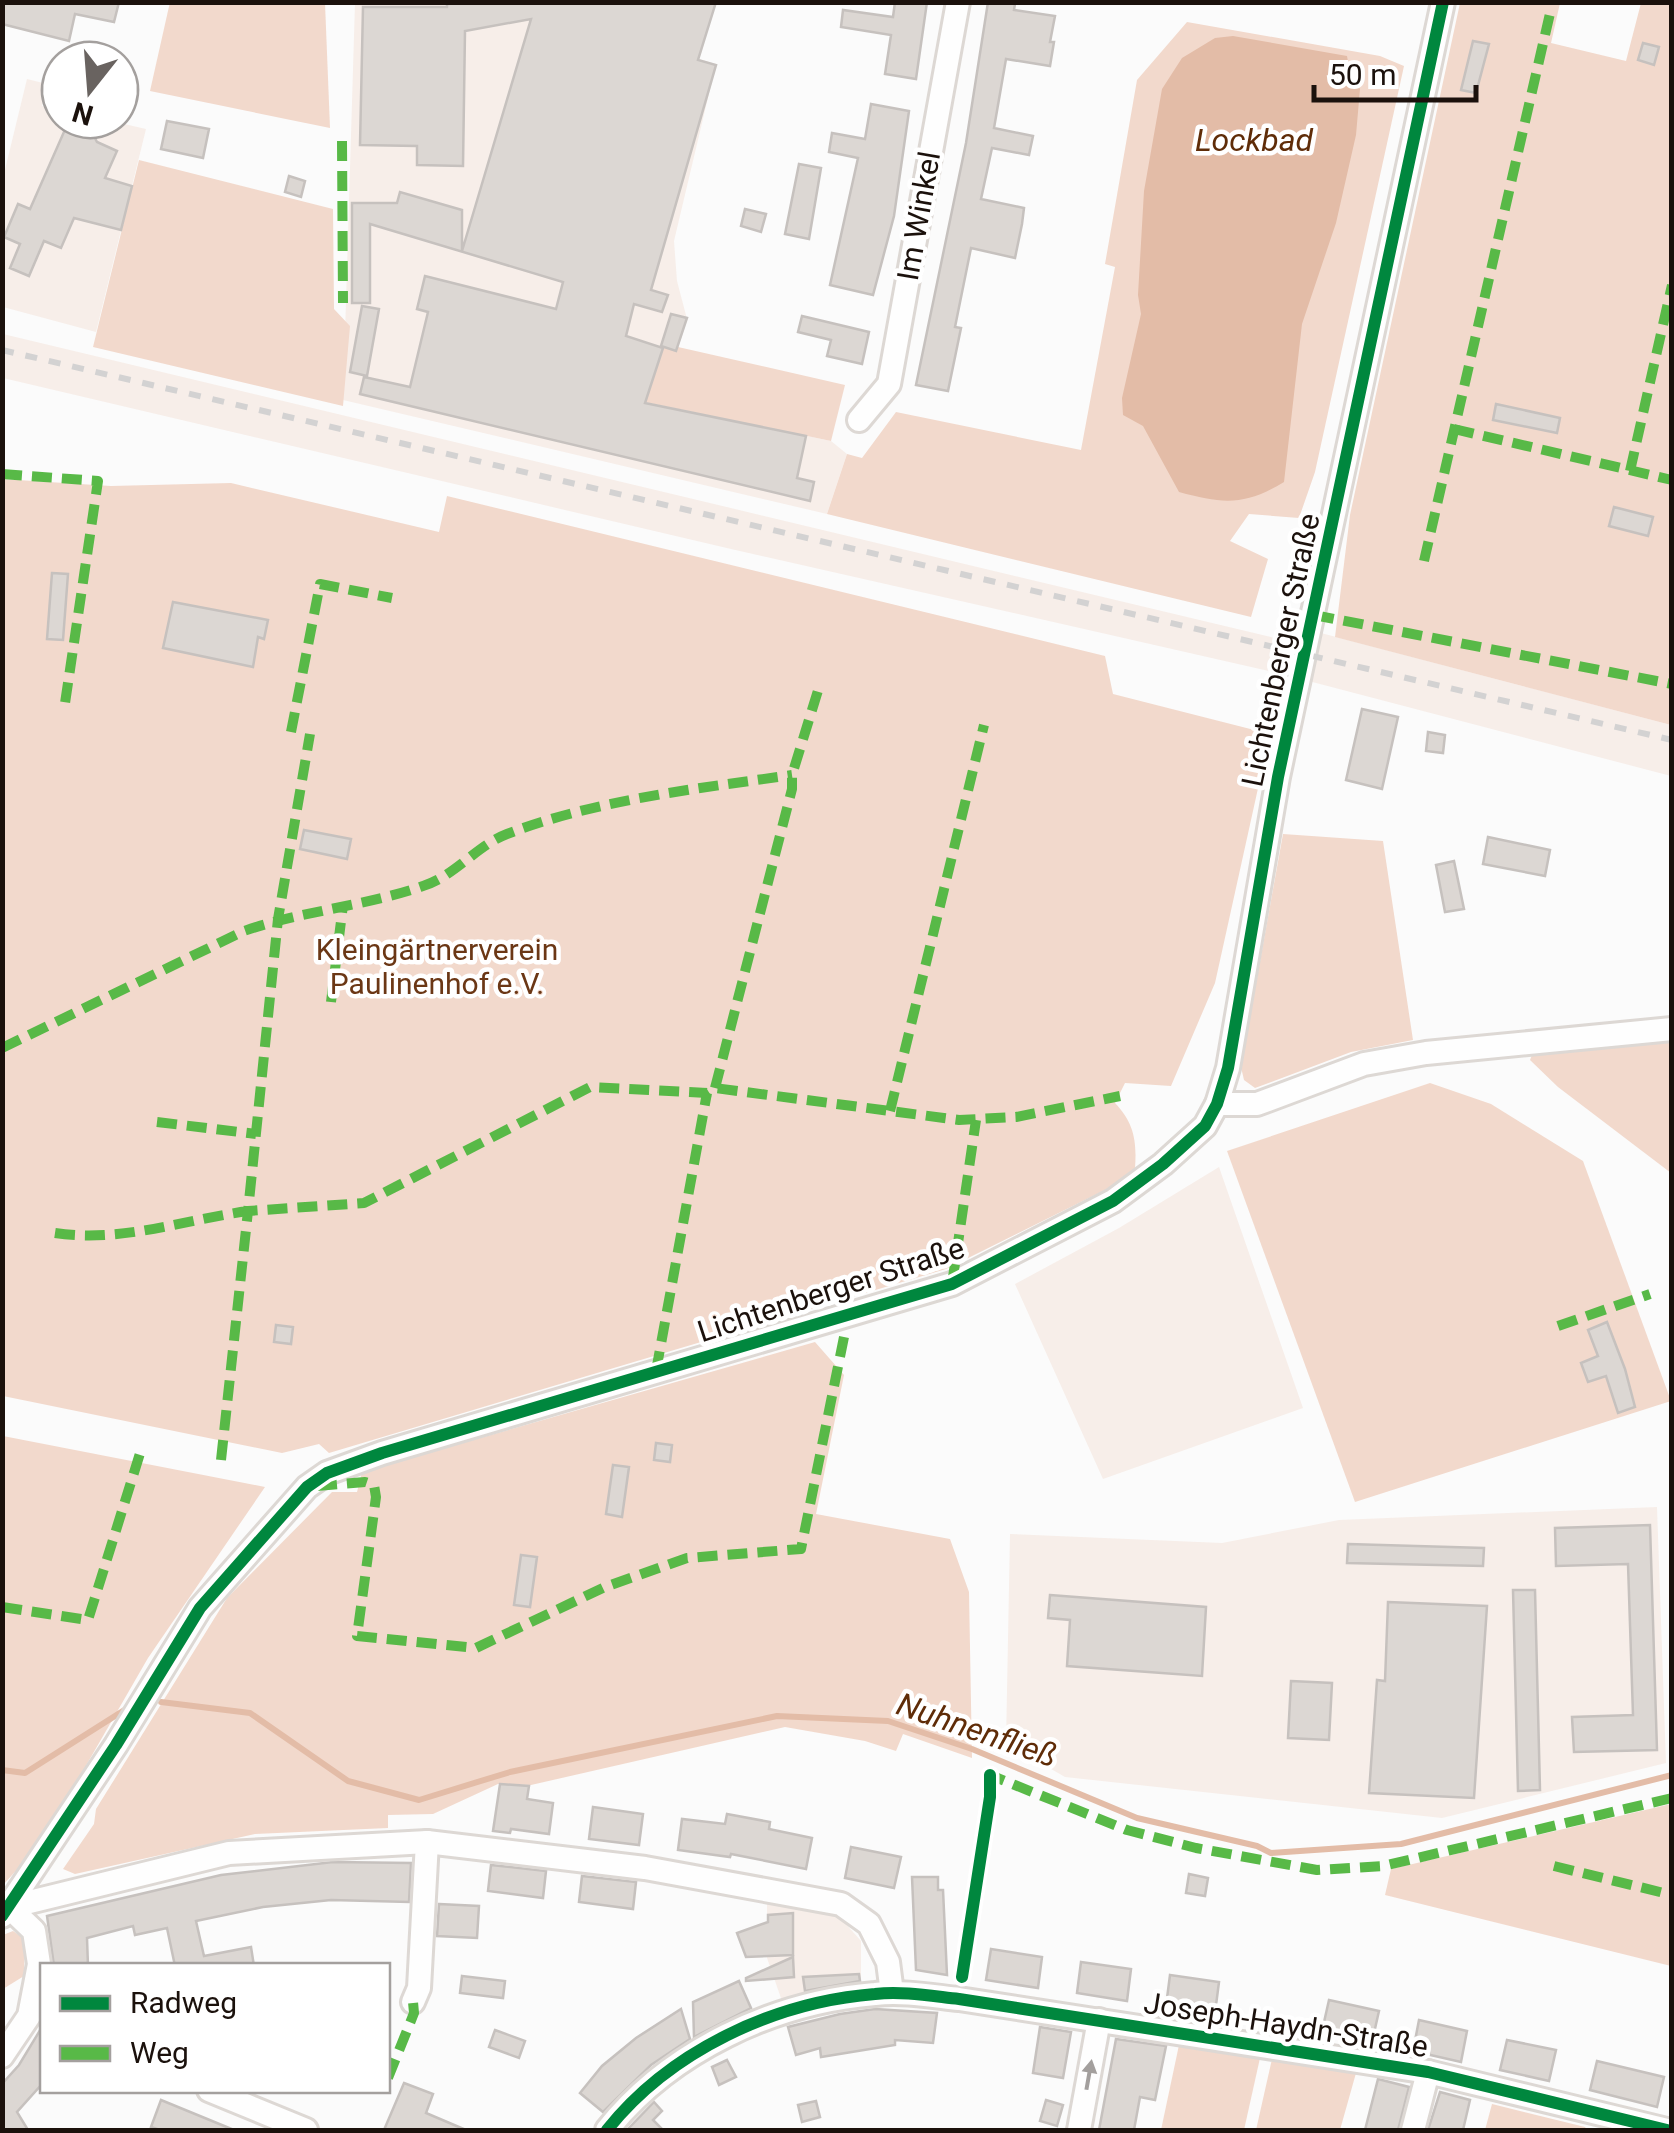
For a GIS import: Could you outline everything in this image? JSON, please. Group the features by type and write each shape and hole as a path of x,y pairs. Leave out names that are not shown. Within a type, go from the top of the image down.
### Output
{"street":[{"name":"Im Winkel","path":"860,420 889,384 958,2"},
{"name":"Lichtenberger Straße","path":"6,1912 200,1608 307,1487 327,1473 382,1453 952,1284 1113,1202 1205,1126 1217,1104 1228,1068 1278,777 1443,2"},
{"path":"1217,1104 1257,1104 1364,1064 1426,1053 1672,1029"},
{"path":"6,1912 228,1853 427,1842 645,1868 841,1904 869,1924 888,1962 892,1993"},
{"path":"413,2002 419,1988 427,1842"},
{"path":"2,2056 36,2019 39,1964 34,1931 6,1912"},
{"name":"Joseph-Haydn-Straße","path":"607,2130 640,2094 684,2059 732,2033 780,2014 892,1993 946,1997 1428,2072 1666,2130"},
{"path":"1079,2130 1098,2020"},
{"path":"1413,2130 1428,2072"},
{"path":"216,2093 306,2130"}],"shaded area":[{"path":"355,3 716,3 699,59 716,64 674,241 677,281 687,319 677,351 665,348 645,401 831,441 847,454 827,514 343,400"},
{"path":"27,79 40,82 40,140 140,140 140,128 146,129 96,332 3,307 2,182"},
{"path":"3,334 1318,648 1321,633 1671,725 1671,776 1278,673 3,378"},
{"path":"1219,1167 1303,1408 1103,1479 1015,1284 1119,1228"},
{"path":"1657,1507 1666,1763 1442,1818 1065,1777 1006,1743 1010,1534 1222,1543 1339,1520"},
{"path":"767,1899 837,1914 861,1941 861,1984 782,2001 767,1958"}],"green space":[{"path":"170,2 325,3 330,128 150,91"},
{"path":"1460,3 1560,3 1551,43 1626,61 1641,3 1671,3 1671,725 1335,637 1350,515"},
{"path":"1187,22 1380,56 1404,66 1315,472 1299,518 1249,514 1230,541 1268,559 1251,617 827,514 847,454 862,458 896,412 1081,450 1115,267 1105,264 1137,80"},
{"path":"139,160 333,209 334,309 350,326 343,406 93,347"},
{"path":"664,347 845,385 831,441 645,402"},
{"name":"Kleingärtnerverein Paulinenhof e.V.","path":"2,479 111,486 231,483 439,532 447,496 1105,656 1113,694 1270,734 1215,983 1171,1086 1125,1083 1115,1103 1133,1133 1135,1168 1111,1187 946,1269 329,1453 319,1444 282,1453 3,1396"},
{"path":"1283,834 1383,841 1413,1040 1351,1052 1255,1088 1244,1080 1241,1067"},
{"path":"1671,1042 1671,1173 1558,1087 1530,1060 1534,1050"},
{"path":"1430,1083 1491,1104 1583,1161 1671,1401 1355,1502 1227,1151"},
{"path":"815,1342 844,1375 816,1514 950,1539 969,1592 972,1758 903,1734 896,1751 865,1741 785,1727 531,1785 498,1784 433,1814 388,1815 388,1828 255,1834 75,1874 63,1869 94,1824 96,1809 227,1598 332,1492 357,1492 362,1472"},
{"path":"3,1436 265,1487 148,1658 42,1842 3,1885"},
{"path":"1671,1804 1671,1966 1385,1895 1391,1869"},
{"path":"13,1931 25,1939 24,1976 3,1989 3,1935"},
{"path":"1179,2045 1260,2058 1244,2130 1161,2130"},
{"path":"1272,2059 1356,2073 1340,2130 1256,2130"},
{"path":"1492,2104 1585,2127 1587,2130 1485,2130"}],"water":[{"name":"Lockbad","path":"1233,36 1347,56 1350,73 1360,89 1356,135 1336,223 1302,324 1284,482 1245,499 1221,500 1179,492 1143,426 1123,415 1122,398 1141,314 1138,295 1144,191 1162,89 1182,58 1215,38"}],"building":[{"path":"2,2 119,2 114,22 75,14 69,40 2,24"},
{"path":"447,2 716,2 698,60 716,65 651,290 668,295 662,312 634,304 626,336 663,348 645,403 806,436 797,478 814,482 810,501 360,394 364,377 410,387 428,312 417,309 425,276 556,309 563,282 370,224 370,303 352,303 352,203 397,203 400,192 462,210 462,251 531,19 465,31 463,166 417,165 417,146 360,145 363,7 447,7"},
{"path":"895,2 927,2 916,79 885,74 891,35 841,27 843,10 893,17"},
{"path":"988,2 1015,4 1014,10 1055,16 1050,42 1054,42 1050,66 1006,59 994,128 1033,136 1029,155 992,148 981,199 1024,208 1022,224 1015,258 971,248 955,327 961,328 948,391 916,385 966,143"},
{"path":"1473,41 1489,44 1476,93 1461,90"},
{"path":"1643,43 1659,47 1654,65 1638,60"},
{"path":"871,104 909,111 894,216 873,295 830,285 858,158 829,152 832,133 865,139"},
{"path":"167,121 209,129 203,158 161,149"},
{"path":"60,140 96,140 117,151 105,178 132,186 121,230 74,218 61,248 44,241 29,276 10,268 20,244 4,237 18,204 30,209"},
{"path":"799,164 821,168 809,239 785,234"},
{"path":"289,176 305,181 301,197 285,192"},
{"path":"745,209 766,214 761,232 741,226"},
{"path":"362,306 379,309 367,376 350,372"},
{"path":"671,314 687,318 676,351 661,346"},
{"path":"802,316 869,332 862,364 827,356 831,340 798,332"},
{"path":"1496,404 1560,418 1557,433 1493,420"},
{"path":"1614,507 1653,517 1648,536 1609,526"},
{"path":"52,573 68,574 63,640 47,639"},
{"path":"173,602 268,620 264,639 258,637 253,667 163,648"},
{"path":"1362,709 1398,717 1382,789 1346,780"},
{"path":"1428,732 1445,735 1443,753 1426,751"},
{"path":"304,830 351,839 347,859 300,849"},
{"path":"1488,837 1550,850 1545,876 1483,864"},
{"path":"1454,861 1464,909 1445,912 1436,865"},
{"path":"1607,1322 1635,1407 1618,1413 1606,1376 1588,1382 1581,1363 1598,1356 1588,1330"},
{"path":"276,1325 293,1327 291,1344 274,1342"},
{"path":"656,1443 672,1445 670,1462 654,1460"},
{"path":"613,1465 629,1467 622,1517 606,1514"},
{"path":"1650,1525 1657,1750 1574,1752 1572,1717 1633,1715 1628,1564 1556,1566 1555,1528"},
{"path":"1348,1544 1484,1548 1483,1566 1347,1563"},
{"path":"521,1555 537,1557 530,1607 514,1605"},
{"path":"1513,1590 1535,1590 1540,1790 1518,1791"},
{"path":"1050,1595 1206,1607 1202,1676 1067,1666 1070,1620 1048,1618"},
{"path":"1388,1602 1487,1606 1474,1798 1369,1793 1377,1680 1385,1681"},
{"path":"1291,1681 1332,1683 1329,1740 1288,1738"},
{"path":"500,1784 529,1786 527,1799 553,1803 549,1834 493,1831"},
{"path":"593,1807 643,1814 639,1845 589,1839"},
{"path":"727,1814 770,1822 769,1829 812,1838 806,1869 731,1854 730,1857 678,1850 682,1819 725,1824"},
{"path":"851,1847 901,1857 894,1888 845,1878"},
{"path":"333,1862 411,1863 409,1902 331,1900 263,1907 196,1921 204,1956 251,1947 254,1963 174,1963 167,1928 135,1935 133,1926 87,1938 88,1963 54,1963 47,1916 221,1875"},
{"path":"491,1865 546,1871 543,1898 488,1891"},
{"path":"1189,1874 1208,1878 1205,1896 1186,1893"},
{"path":"582,1876 636,1882 633,1909 579,1902"},
{"path":"912,1877 938,1877 938,1890 943,1890 947,1975 916,1970"},
{"path":"439,1904 479,1906 477,1938 437,1936"},
{"path":"793,1913 793,1955 746,1957 737,1933 768,1922 768,1915"},
{"path":"991,1949 1042,1957 1038,1988 986,1980"},
{"path":"793,1957 794,1977 746,1981 746,1978"},
{"path":"1081,1962 1131,1969 1127,2001 1077,1993"},
{"path":"859,1974 860,1981 805,1991 803,1977"},
{"path":"1170,1975 1219,1982 1215,2013 1166,2006"},
{"path":"462,1976 505,1981 503,1998 460,1993"},
{"path":"739,1981 751,2008 694,2037 693,2002"},
{"path":"1329,2000 1379,2011 1372,2042 1322,2031"},
{"path":"681,2009 690,2039 651,2065 603,2112 580,2093 602,2066"},
{"path":"875,2009 937,2013 933,2043 895,2040 895,2045 821,2057 820,2048 796,2055 788,2027"},
{"path":"1419,2020 1467,2031 1461,2062 1413,2051"},
{"path":"1040,2027 1071,2032 1063,2078 1033,2073"},
{"path":"40,2030 40,2086 17,2112 28,2130 2,2130 2,2084"},
{"path":"495,2030 525,2041 519,2058 489,2047"},
{"path":"1116,2039 1166,2046 1155,2100 1140,2097 1134,2130 1099,2130"},
{"path":"1507,2040 1556,2050 1549,2081 1500,2070"},
{"path":"727,2060 736,2077 719,2085 712,2067"},
{"path":"1597,2061 1664,2077 1657,2107 1590,2090"},
{"path":"1378,2079 1409,2087 1398,2130 1365,2130"},
{"path":"404,2083 433,2094 426,2113 466,2130 384,2130"},
{"path":"1440,2092 1470,2100 1463,2130 1428,2130"},
{"path":"161,2100 234,2130 151,2127"},
{"path":"1046,2100 1063,2105 1057,2126 1040,2121"},
{"path":"816,2101 820,2117 802,2122 798,2105"},
{"path":"654,2102 662,2111 653,2120 663,2130 627,2130"}],"waterway":[{"name":"Nuhnenfließ","path":"161,1702 250,1713 348,1781 419,1800 510,1772 777,1716 888,1721 972,1749 1137,1818 1257,1846 1271,1853 1401,1844 1672,1775"},
{"name":"Nuhnenfließ","path":"2,1770 25,1773 126,1709"}],"railway":[{"path":"2,350 1672,740"}],"marked path":[{"path":"1424,561 1551,9"},
{"path":"342,141 343,303"},
{"path":"1630,471 1672,285"},
{"path":"1454,429 1672,480"},
{"path":"2,474 98,481 64,710"},
{"path":"291,732 320,584 392,598"},
{"path":"1314,615 1672,684"},
{"path":"715,1088 792,789 792,775 820,684"},
{"path":"890,1111 984,725"},
{"path":"55,1233 128,1233 248,1211 278,919 310,734"},
{"path":"2,1048 244,931 379,899 435,881 507,834 577,812 648,797 792,775"},
{"path":"331,1002 343,905"},
{"path":"221,1460 248,1211 364,1203 590,1087 707,1093 715,1088 959,1120 1016,1117 1120,1096"},
{"path":"656,1371 707,1093"},
{"path":"952,1284 976,1120"},
{"path":"157,1122 256,1134"},
{"path":"1558,1326 1650,1294"},
{"path":"317,1486 365,1482 374,1485 376,1497 357,1636 476,1648 605,1587 687,1558 801,1549 844,1337"},
{"path":"2,1607 88,1620 142,1447"},
{"path":"990,1780 990,1775 1127,1830 1196,1848 1317,1870 1383,1866 1672,1798"},
{"path":"1554,1866 1672,1895"},
{"path":"390,2073 414,2013 413,2002"}],"cycle path":[{"path":"2,1916 116,1745 200,1608 307,1487 327,1473 382,1453 952,1284 1113,1201 1205,1126 1217,1104 1228,1068 1278,777 1443,2"},
{"path":"962,1977 990,1797 990,1775"},
{"path":"607,2130 661,2077 727,2035 799,2008 837,1999 896,1993 959,1999 1428,2072 1667,2130"}]}
